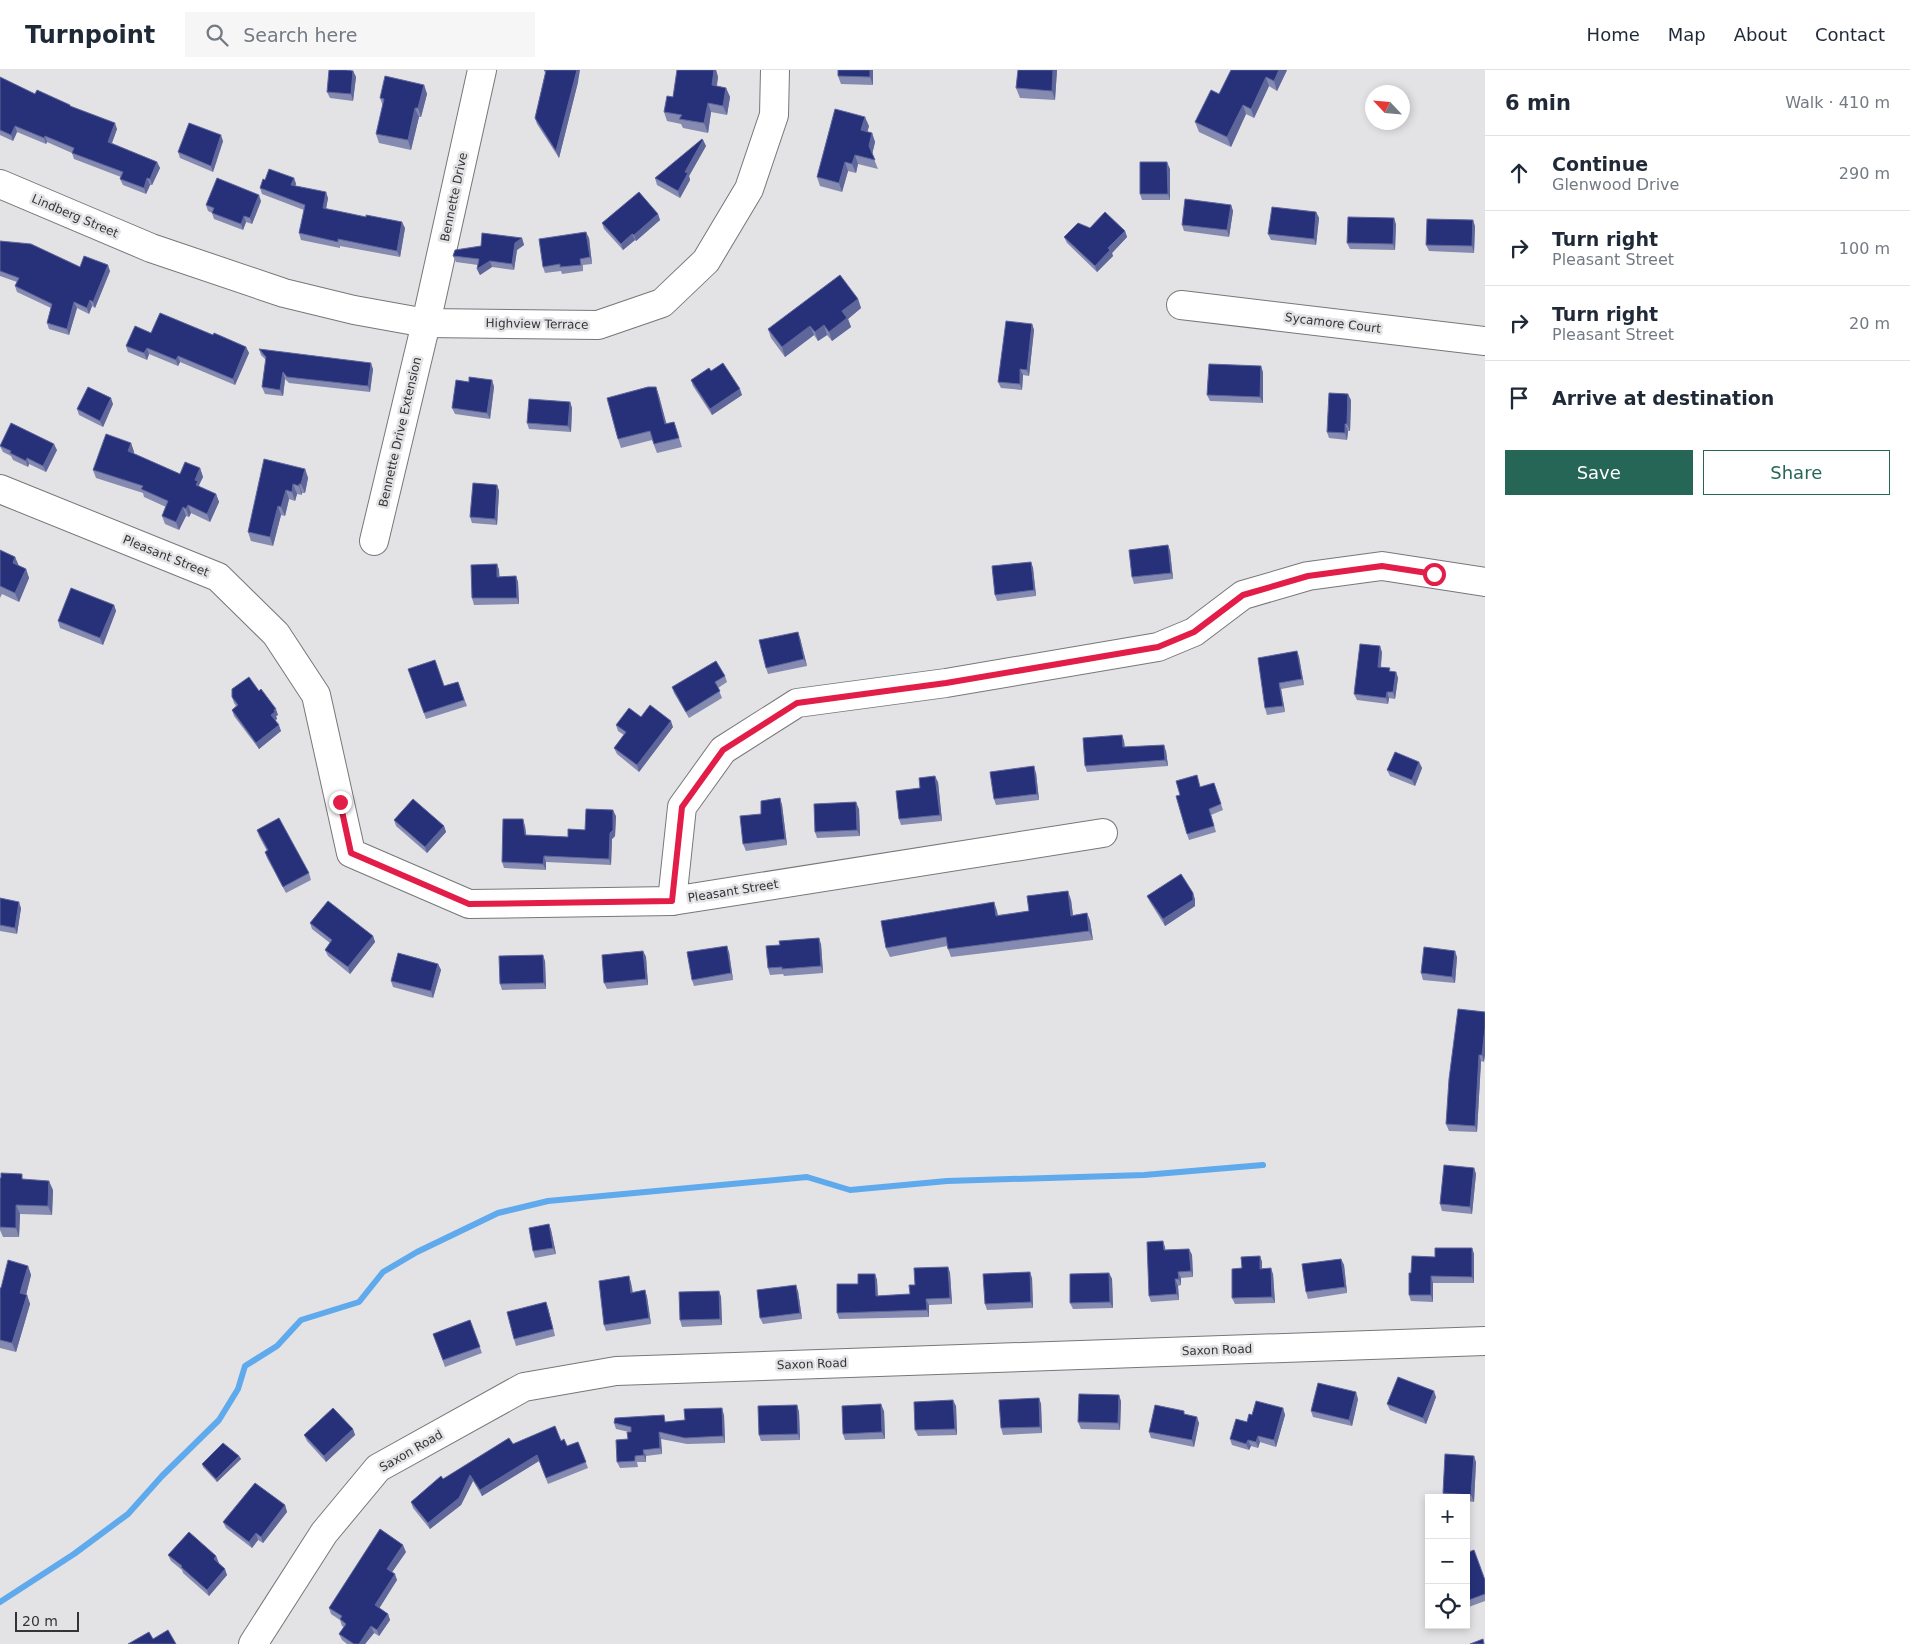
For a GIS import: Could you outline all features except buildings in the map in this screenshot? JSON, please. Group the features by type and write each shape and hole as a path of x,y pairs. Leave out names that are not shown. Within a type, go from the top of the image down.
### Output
{"street":[{"name":"Bennette Drive","path":"426,323 482,70"},
{"name":"Highview Terrace","path":"151,248 284,293 354,310 426,323 598,325 662,303 706,261 749,189 774,115 775,70"},
{"name":"Lindberg Street","path":"0,184 151,248"},
{"name":"Sycamore Court","path":"1181,305 1485,341"},
{"name":"Bennette Drive Extension","path":"374,541 426,323"},
{"name":"Pleasant Street","path":"0,489 218,577 276,634 316,695 351,853 469,904 672,901 1103,833"},
{"path":"672,901 682,807 723,750 797,703 946,683 1158,647 1194,632 1243,595 1308,576 1382,566 1485,582"},
{"name":"Saxon Road","path":"252,1644 324,1533 378,1468 524,1388 616,1371 1485,1341"}],"waterway":[{"path":"0,1602 74,1554 128,1514 162,1476 219,1420 238,1389 245,1366 277,1346 301,1320 359,1302 383,1272 417,1252 498,1213 548,1201 807,1177 850,1190 947,1181 1144,1175 1263,1165"}],"route":[{"path":"340,802 351,853 469,904 672,901 682,807 723,750 797,703 946,683 1158,647 1194,632 1243,595 1308,576 1382,566 1434,574"}]}
